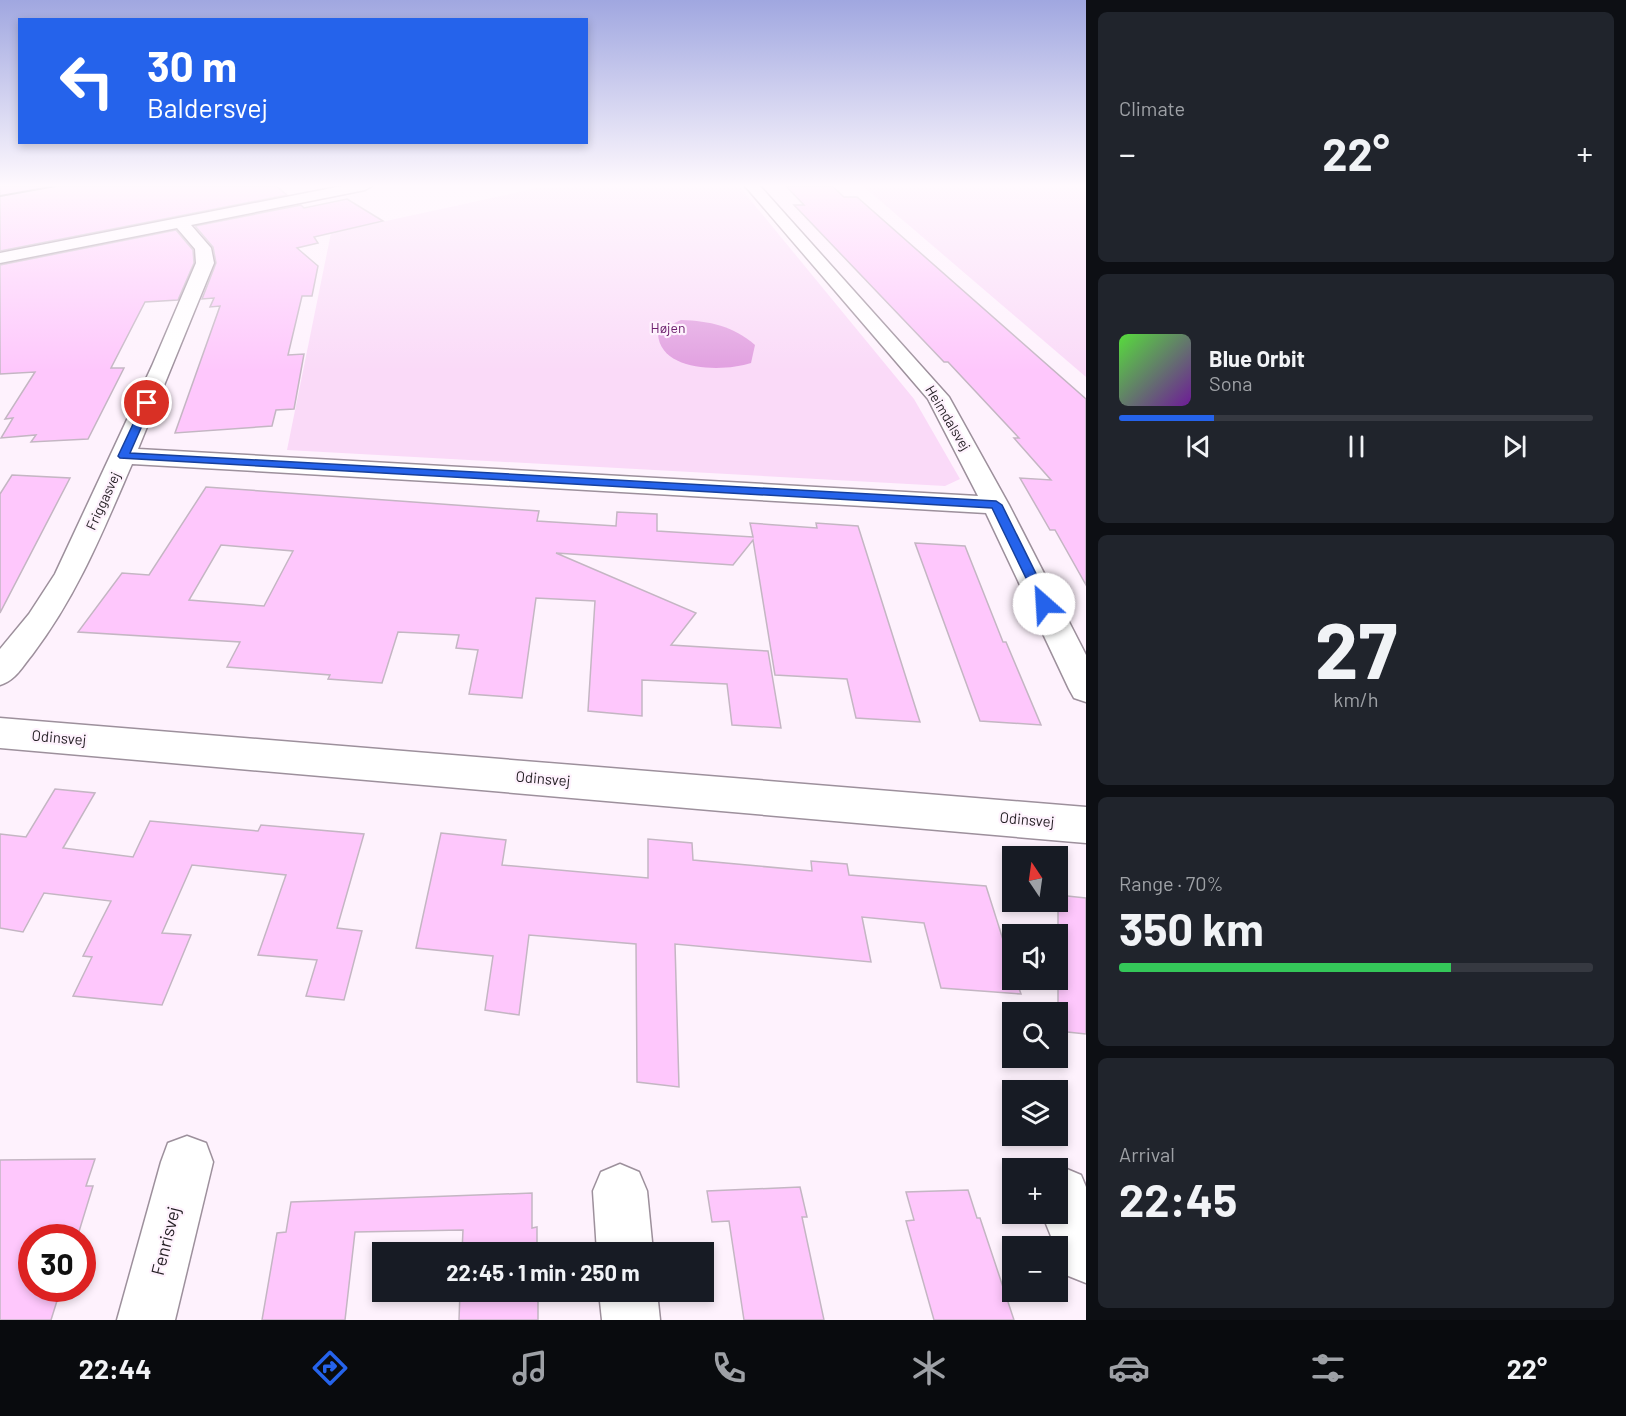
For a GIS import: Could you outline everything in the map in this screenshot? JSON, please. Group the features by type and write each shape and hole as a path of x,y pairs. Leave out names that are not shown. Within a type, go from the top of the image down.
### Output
{"street":[{"path":"0,258 54,248"},
{"name":"Friggasvej","path":"0,672 56,599 123,456 205,263 203,248"},
{"name":"Heimdalsvej","path":"807,248 929,385 950,416 1086,689"},
{"path":"123,456 996,505"},
{"name":"Odinsvej","path":"0,733 1086,825"},
{"name":"Fenrisvej","path":"146,1320 187,1162"},
{"path":"620,1191 624,1242"},
{"path":"1068,1209 1086,1255"},
{"path":"629,1302 631,1320"}],"green space":[{"name":"Højen","path":"328,248 790,248 914,399 960,479 945,486 287,450"},
{"path":"935,248 1086,248 1086,377"},
{"path":"681,320 711,323 738,333 755,345 751,363 725,368 710,368 681,362 670,356 661,347 658,334 666,327"}],"building":[{"path":"0,248 17,248 0,251"},
{"path":"87,248 191,248 193,250 194,263 178,300 145,302 111,368 124,368 88,439 31,442 36,435 1,438 13,418 5,419 35,372 0,374 0,265"},
{"path":"213,248 299,248 318,266 312,296 302,296 288,355 304,354 294,409 276,410 272,426 175,433 220,306 210,307 214,298 202,299 216,263"},
{"path":"835,248 914,248 1086,399 1086,585 1055,530 1050,530 1020,478 1051,480 1014,438 1019,438 948,362 944,362"},
{"path":"12,475 70,478 0,613 0,494"},
{"path":"206,487 539,511 537,521 616,526 617,512 657,514 657,531 753,537 750,523 817,528 816,523 858,526 920,722 856,718 847,679 775,675 753,540 733,565 556,553 696,613 671,645 768,651 781,728 732,725 727,684 642,680 642,716 588,711 595,601 536,598 522,698 469,694 478,650 456,648 459,635 398,632 382,683 328,679 330,675 227,667 240,642 78,632 122,573 149,575","holes":["221,545 293,551 264,606 189,600"]},
{"path":"915,543 965,546 1003,642 1006,642 1041,725 980,721"},
{"path":"55,789 95,793 63,848 133,857 150,821 258,831 261,825 364,834 337,928 362,931 344,1000 306,996 317,960 258,955 286,875 192,865 162,933 191,935 162,1005 73,996 92,957 83,956 111,901 44,893 23,932 0,928 0,834 26,837"},
{"path":"441,833 506,840 502,865 648,878 648,839 692,843 693,860 812,871 811,861 847,864 849,875 986,886 1002,936 1002,990 1020,990 1021,994 941,988 924,923 862,917 871,962 675,944 679,1087 637,1082 636,944 529,935 519,1015 485,1010 493,956 416,948"},
{"path":"1068,896 1086,898 1086,1034 1068,1032 1068,1002 1058,1002 1058,990 1068,990 1068,924 1058,924 1058,912 1068,912"},
{"path":"95,1159 86,1186 93,1186 81,1224 18,1224 18,1302 57,1302 51,1320 0,1320 0,1160"},
{"path":"800,1187 807,1217 802,1217 824,1320 744,1320 729,1221 712,1222 707,1191"},
{"path":"968,1190 1002,1284 1002,1302 1008,1302 1014,1320 934,1320 906,1221 914,1220 906,1192"},
{"path":"532,1193 532,1228 537,1227 537,1242 462,1242 463,1230 355,1232 345,1320 262,1320 277,1233 286,1232 291,1202"},
{"path":"460,1302 538,1302 538,1320 459,1320"}],"route":[{"path":"147,403 123,456 996,505 1044,604"}]}
